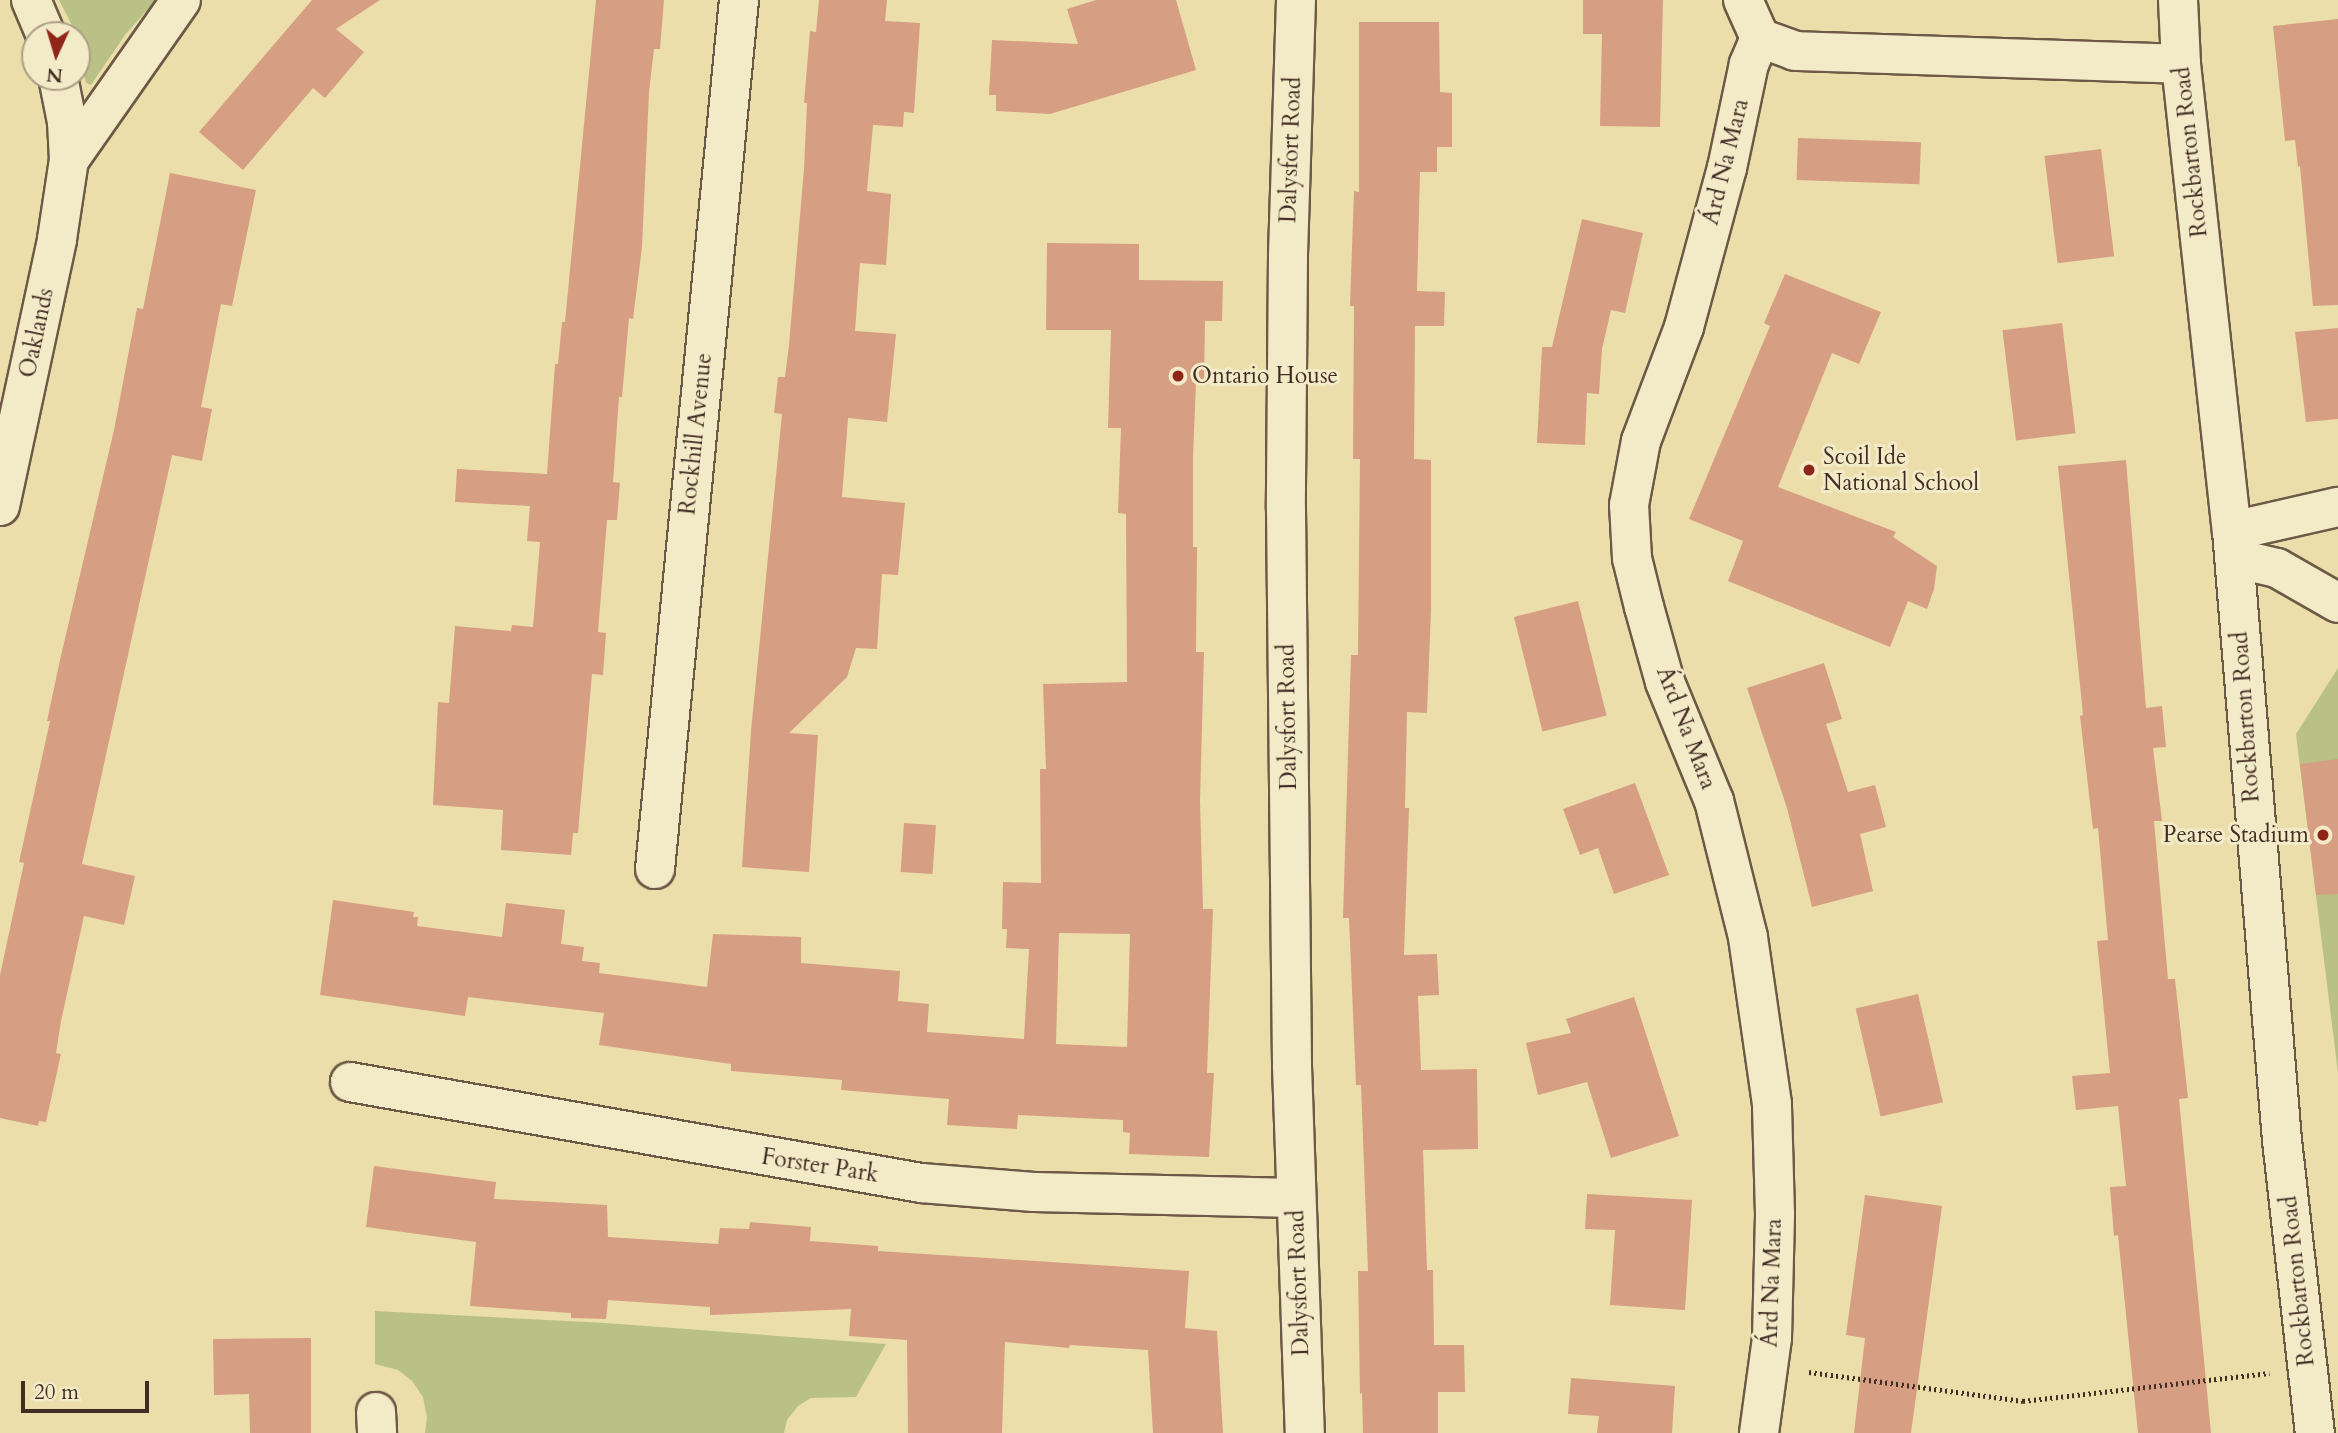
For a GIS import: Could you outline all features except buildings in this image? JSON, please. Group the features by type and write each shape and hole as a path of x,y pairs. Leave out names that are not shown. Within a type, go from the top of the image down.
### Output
{"street":[{"path":"31,0 40,21"},
{"name":"Oaklands","path":"69,160 181,0"},
{"name":"Rockhill Avenue","path":"655,869 739,0"},
{"name":"Dalysfort Road","path":"1296,0 1288,257 1286,496 1296,1198 1305,1433"},
{"path":"1744,0 1760,38 1794,51 2182,64"},
{"name":"Rockbarton Road","path":"2178,0 2182,64 2233,544 2282,1140 2315,1433"},
{"name":"Árd Na Mara","path":"1759,1433 1772,1338 1775,1214 1772,1104 1748,937 1714,801 1665,682 1644,607 1632,558 1629,505 1641,441 1684,327 1727,167 1749,64 1760,38"},
{"name":"Oaklands","path":"0,506 57,239 69,160 67,122 61,91"},
{"path":"2233,544 2338,507"},
{"path":"2233,544 2338,603"},
{"name":"Forster Park","path":"350,1082 921,1183 1034,1192 1296,1198"}],"path":[{"path":"1768,1367 2023,1401 2308,1369"}],"green space":[{"path":"59,0 156,0 125,35 91,85 91,21 70,21"},
{"name":"Pearse Stadium","path":"2338,668 2338,1073 2296,734"},
{"path":"375,1311 606,1323 886,1344 856,1397 811,1398 798,1406 787,1420 784,1433 425,1433 427,1418 423,1397 412,1381 398,1370 375,1364"}],"place":[{"name":"Ontario House","path":"1178,376"},
{"name":"Scoil Ide National School","path":"1809,470"},
{"name":"Pearse Stadium","path":"2323,835"}]}
